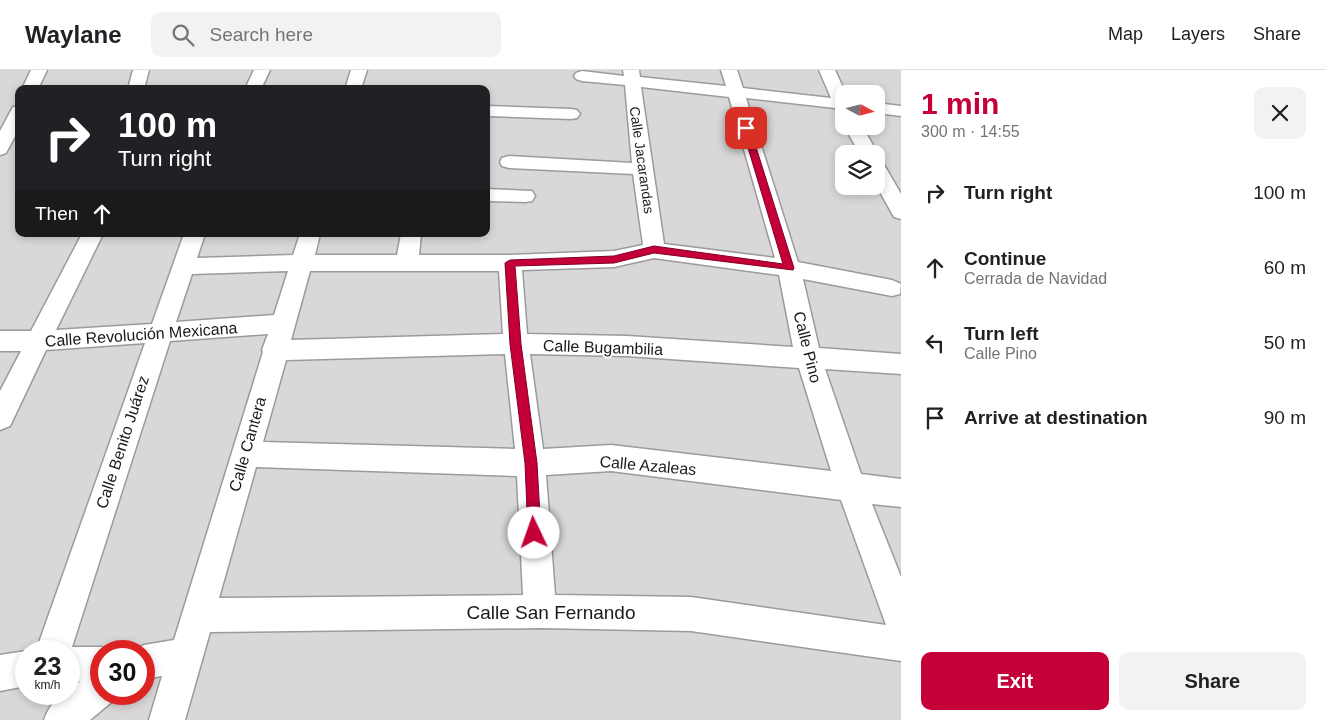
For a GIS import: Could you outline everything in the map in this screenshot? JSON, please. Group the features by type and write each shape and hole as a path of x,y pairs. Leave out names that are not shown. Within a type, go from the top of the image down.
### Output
{"street":[{"path":"32,85 39,70"},
{"path":"137,85 141,70"},
{"path":"255,85 262,70"},
{"path":"354,85 359,70"},
{"name":"Calle Pino","path":"729,70 789,268 808,357 851,488 901,620"},
{"path":"827,70 835,88"},
{"path":"582,76 631,75 736,94 835,105"},
{"name":"Calle Jacarandas","path":"631,75 654,250"},
{"path":"885,109 901,110"},
{"path":"490,111 571,114"},
{"path":"0,149 15,119"},
{"path":"509,162 642,169"},
{"path":"885,183 901,212"},
{"path":"490,195 525,196"},
{"path":"0,418 91,237"},
{"name":"Calle Benito Juárez","path":"57,640 158,334 193,237"},
{"name":"Calle Cantera","path":"167,720 199,615 278,337 309,237"},
{"path":"407,264 411,237"},
{"path":"183,266 301,263 510,263 614,260 654,250 789,268 892,288"},
{"path":"510,263 516,344 531,463 536,568 541,611"},
{"name":"Calle Revolución Mexicana","path":"0,341 40,341 158,334 278,337"},
{"name":"Calle Bugambilia","path":"278,337 627,346 901,364"},
{"name":"Calle Azaleas","path":"244,454 531,463 611,458 901,493"},
{"name":"Calle San Fernando","path":"199,615 541,611 691,614 901,644"},
{"path":"155,660 186,655"},
{"path":"0,674 15,671"},
{"path":"62,720 90,696"}],"shaded area":[{"path":"0,70 901,70 901,720 0,720"}],"route":[{"path":"534,533 531,463 516,344 510,263 614,260 654,250 789,268 746,128"}]}
